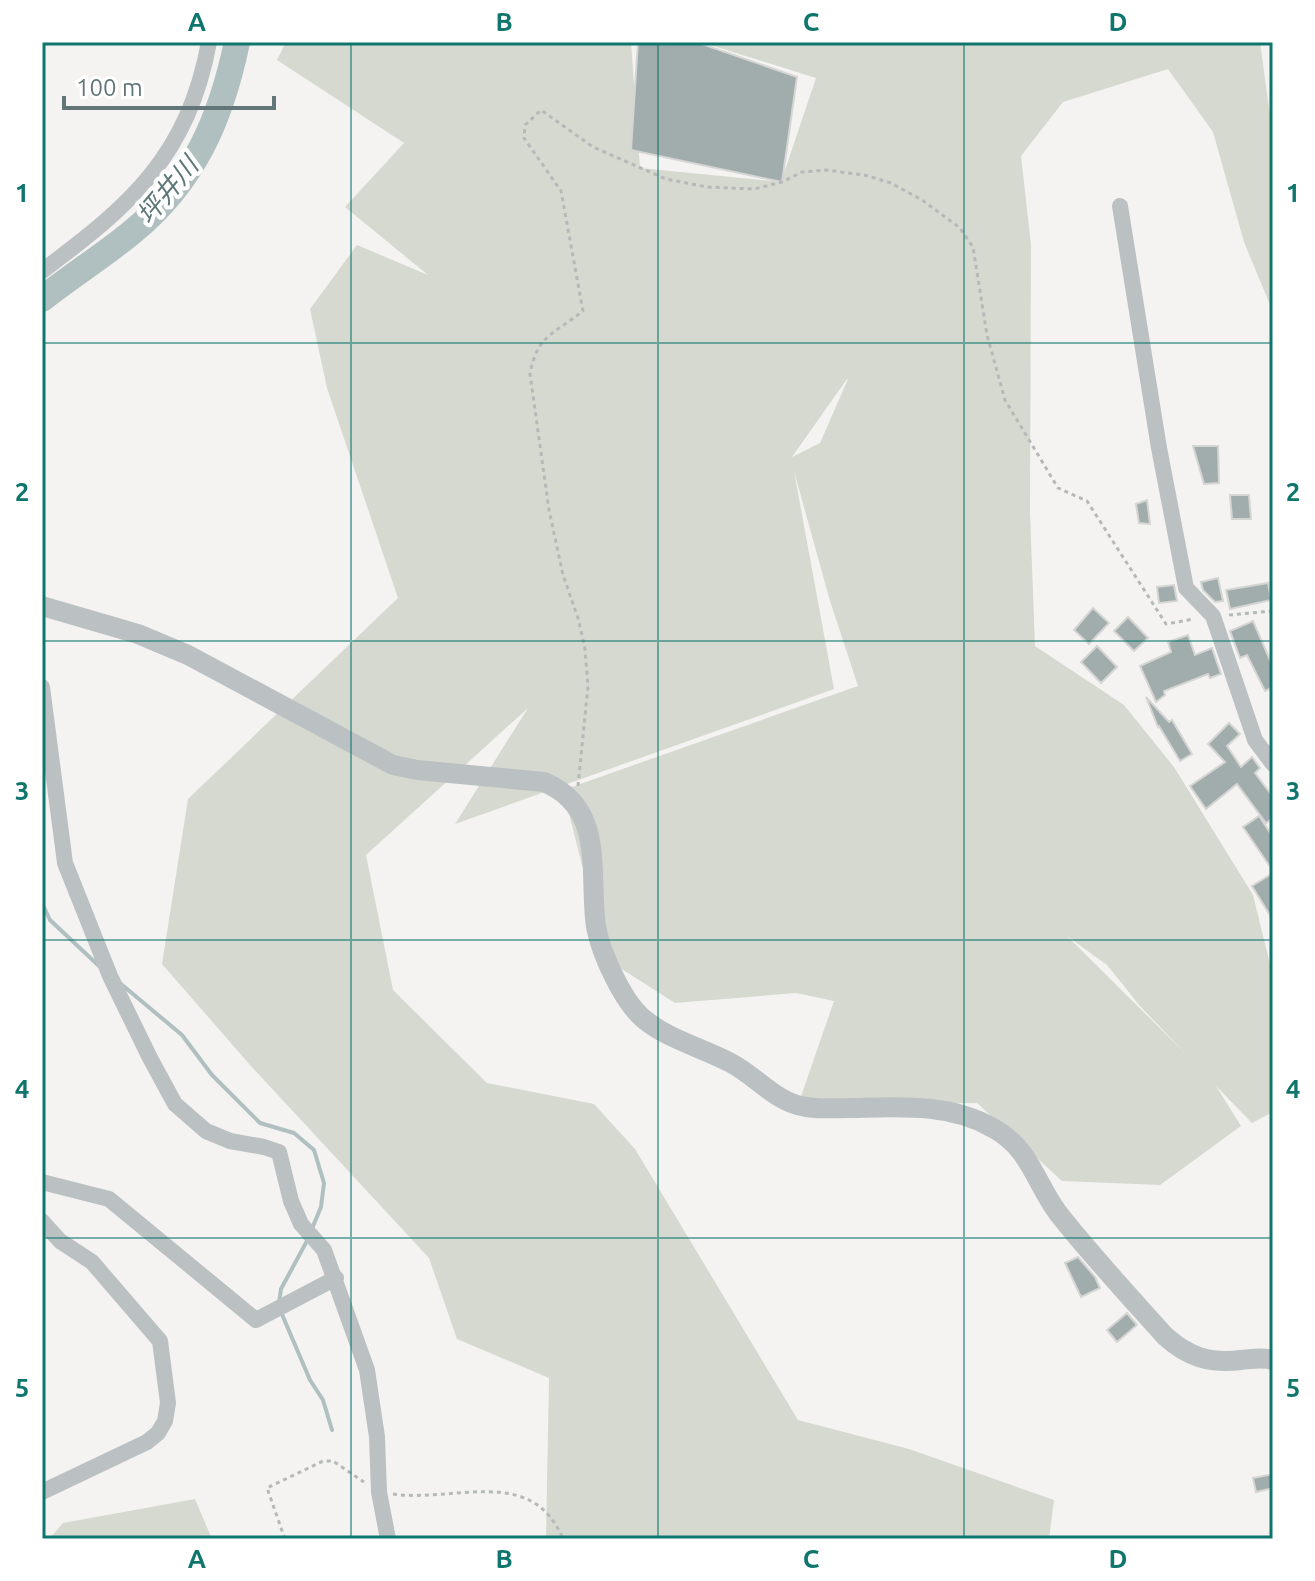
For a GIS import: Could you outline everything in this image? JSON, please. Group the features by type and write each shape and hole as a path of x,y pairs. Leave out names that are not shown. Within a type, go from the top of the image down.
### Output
{"street":[{"path":"42,271 115,214 142,188 165,157 186,121 202,77 209,42"},
{"path":"1120,206 1159,448 1186,588 1213,616 1255,740 1273,764"},
{"path":"42,606 138,634 188,655 393,765 544,782 563,790 577,806 585,822 592,850 595,922 606,959 630,1004 644,1019 670,1035 735,1064 770,1091 798,1105 827,1109 900,1107 952,1111 993,1128 1014,1143 1032,1164 1057,1211 1179,1349 1199,1359 1226,1362 1273,1360"},
{"path":"42,687 65,863 110,976 150,1058 175,1104 206,1131 230,1141 279,1152 291,1201 301,1224 324,1250 336,1278 367,1370 377,1437 379,1492 388,1539"},
{"path":"42,1182 109,1199 256,1320 336,1278"},
{"path":"42,1221 60,1241 92,1262 160,1341 168,1403 165,1421 158,1433 147,1442 42,1492"}],"path":[{"path":"577,806 588,686 585,649 563,575 549,510 530,374 534,354 543,340 583,311 561,191 524,138 525,125 541,110 593,147 666,179 707,187 754,189 782,182 802,172 826,170 864,175 891,183 922,200 960,228 973,247 987,335 1005,400 1058,488 1087,501 1166,624 1273,611"},
{"path":"285,1539 267,1488 323,1461 333,1461 379,1492 411,1496 489,1491 519,1495 555,1519 563,1539"}],"shaded area":[{"path":"286,42 631,42 640,168 781,182 816,78 701,42 1260,42 1273,138 1273,312 1244,242 1213,132 1168,69 1063,102 1021,156 1031,245 1030,512 1035,646 1124,705 1174,767 1253,895 1273,976 1273,1112 1252,1123 1216,1086 1241,1126 1160,1185 1062,1181 977,1103 798,1105 834,1001 796,993 675,1003 606,959 563,790 858,686 830,601 794,471 834,689 455,824 528,708 366,855 393,990 487,1083 594,1104 635,1149 798,1420 909,1449 1054,1500 1049,1539 546,1539 549,1378 457,1339 429,1258 250,1065 162,964 188,799 398,598 327,388 310,309 357,245 428,275 345,207 404,143 277,60","holes":["847,379 820,443 792,457","1067,936 1107,965 1140,1006 1184,1052"]},
{"path":"195,1499 212,1539 49,1539 63,1523"}],"building":[{"path":"638,42 696,42 797,77 782,182 631,150"},
{"path":"1193,446 1218,446 1219,483 1204,484"},
{"path":"1230,495 1249,495 1251,519 1232,519"},
{"path":"1147,500 1150,524 1139,523 1136,504"},
{"path":"1218,578 1223,601 1215,602 1203,590 1201,582"},
{"path":"1268,583 1271,600 1230,609 1226,590"},
{"path":"1174,585 1177,601 1159,603 1157,587"},
{"path":"1093,608 1109,623 1089,644 1074,630"},
{"path":"1128,617 1148,638 1134,651 1114,631"},
{"path":"1253,621 1273,667 1273,687 1265,691 1247,655 1240,658 1230,631"},
{"path":"1188,635 1195,655 1212,648 1221,674 1210,678 1208,674 1164,691 1165,695 1156,702 1140,666 1171,652 1168,642"},
{"path":"1097,646 1117,667 1101,683 1081,662"},
{"path":"1146,697 1169,722 1172,720 1192,754 1180,761 1158,727"},
{"path":"1229,723 1240,734 1227,746 1241,767 1252,757 1260,768 1255,773 1273,797 1273,818 1266,823 1237,784 1206,809 1190,786 1225,762 1208,744"},
{"path":"1259,816 1273,837 1273,871 1243,827"},
{"path":"1273,873 1273,920 1252,886"},
{"path":"1078,1257 1100,1288 1081,1297 1065,1263"},
{"path":"1127,1313 1137,1325 1117,1342 1107,1330"},
{"path":"1273,1474 1273,1488 1256,1492 1253,1478"}],"waterway":[{"name":"坪井川","path":"42,299 131,233 172,192 202,147 213,123 237,42"},
{"path":"42,903 50,920 99,966"},
{"path":"121,984 182,1035 212,1075 260,1123 294,1133 314,1150 324,1183 321,1207 311,1231"},
{"path":"279,1303 281,1289 308,1239"},
{"path":"281,1312 310,1380 323,1400 332,1430"}]}
